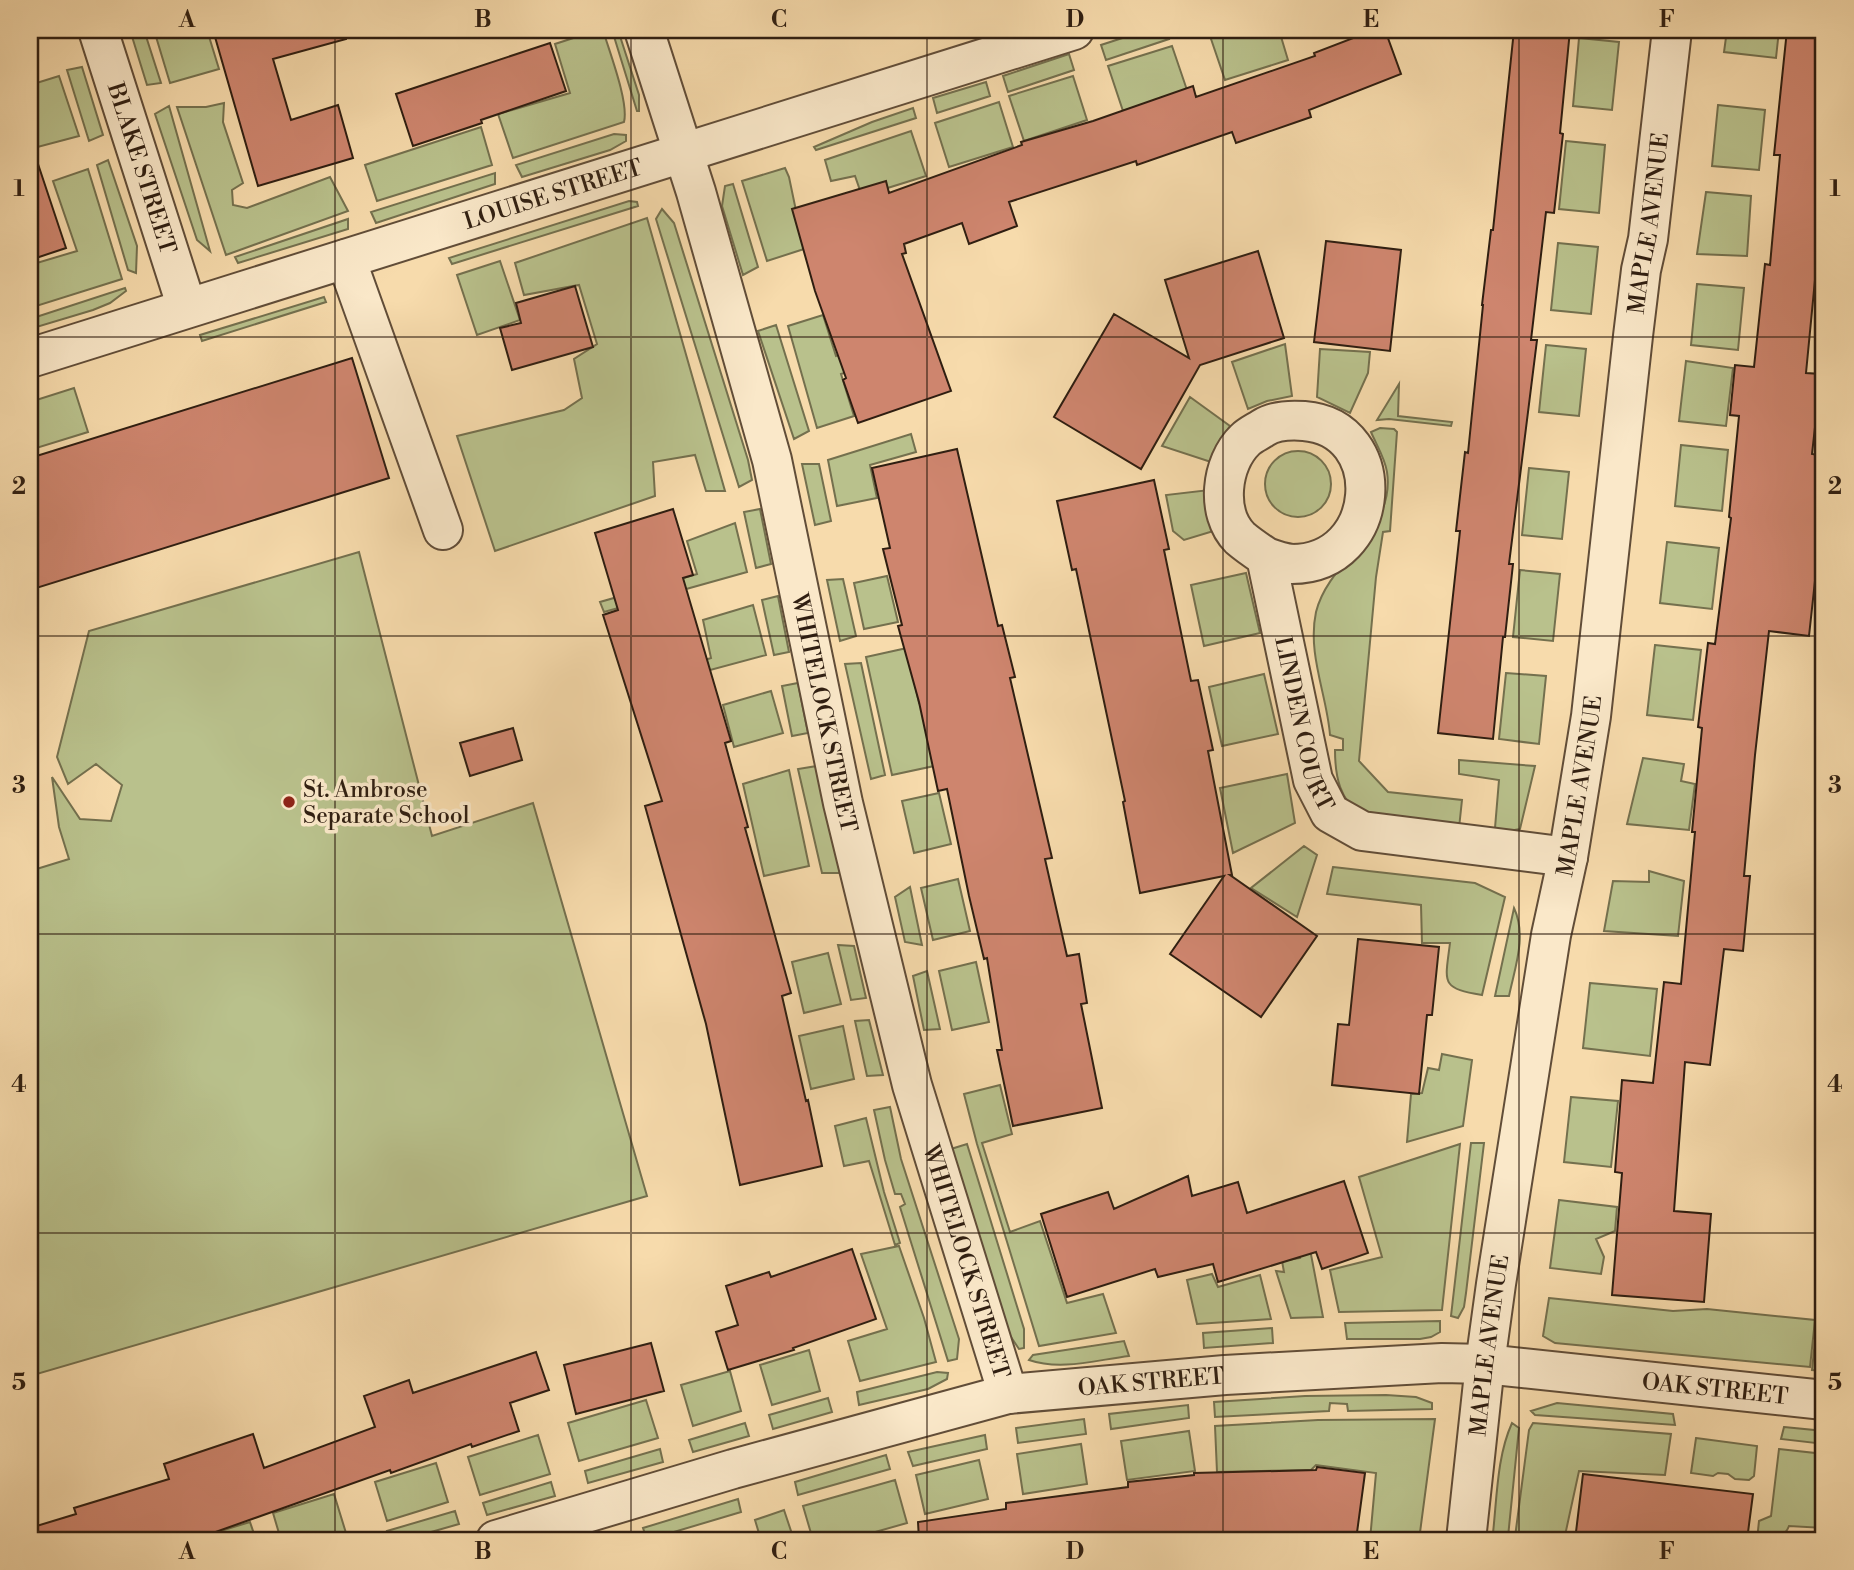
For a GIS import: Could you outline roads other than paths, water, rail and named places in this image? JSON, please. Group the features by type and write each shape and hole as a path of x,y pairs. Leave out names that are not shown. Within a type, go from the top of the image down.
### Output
{"street":[{"name":"BLAKE STREET","path":"98,30 187,308"},
{"name":"WHITELOCK STREET","path":"644,30 683,153 772,460 843,803 912,1085 1008,1394"},
{"name":"LOUISE STREET","path":"30,358 1074,30"},
{"name":"MAPLE AVENUE","path":"1466,1540 1485,1364 1551,935 1568,857 1593,704 1633,336 1641,270 1648,239 1672,30"},
{"path":"346,259 443,530"},
{"name":"LINDEN COURT","path":"1266,558 1313,780 1330,813 1362,831 1568,857"},
{"name":"OAK STREET","path":"496,1540 733,1469 1008,1394 1225,1375 1442,1363 1485,1364 1824,1400"}],"place":[{"name":"St. Ambrose Separate School","path":"289,802"}]}
